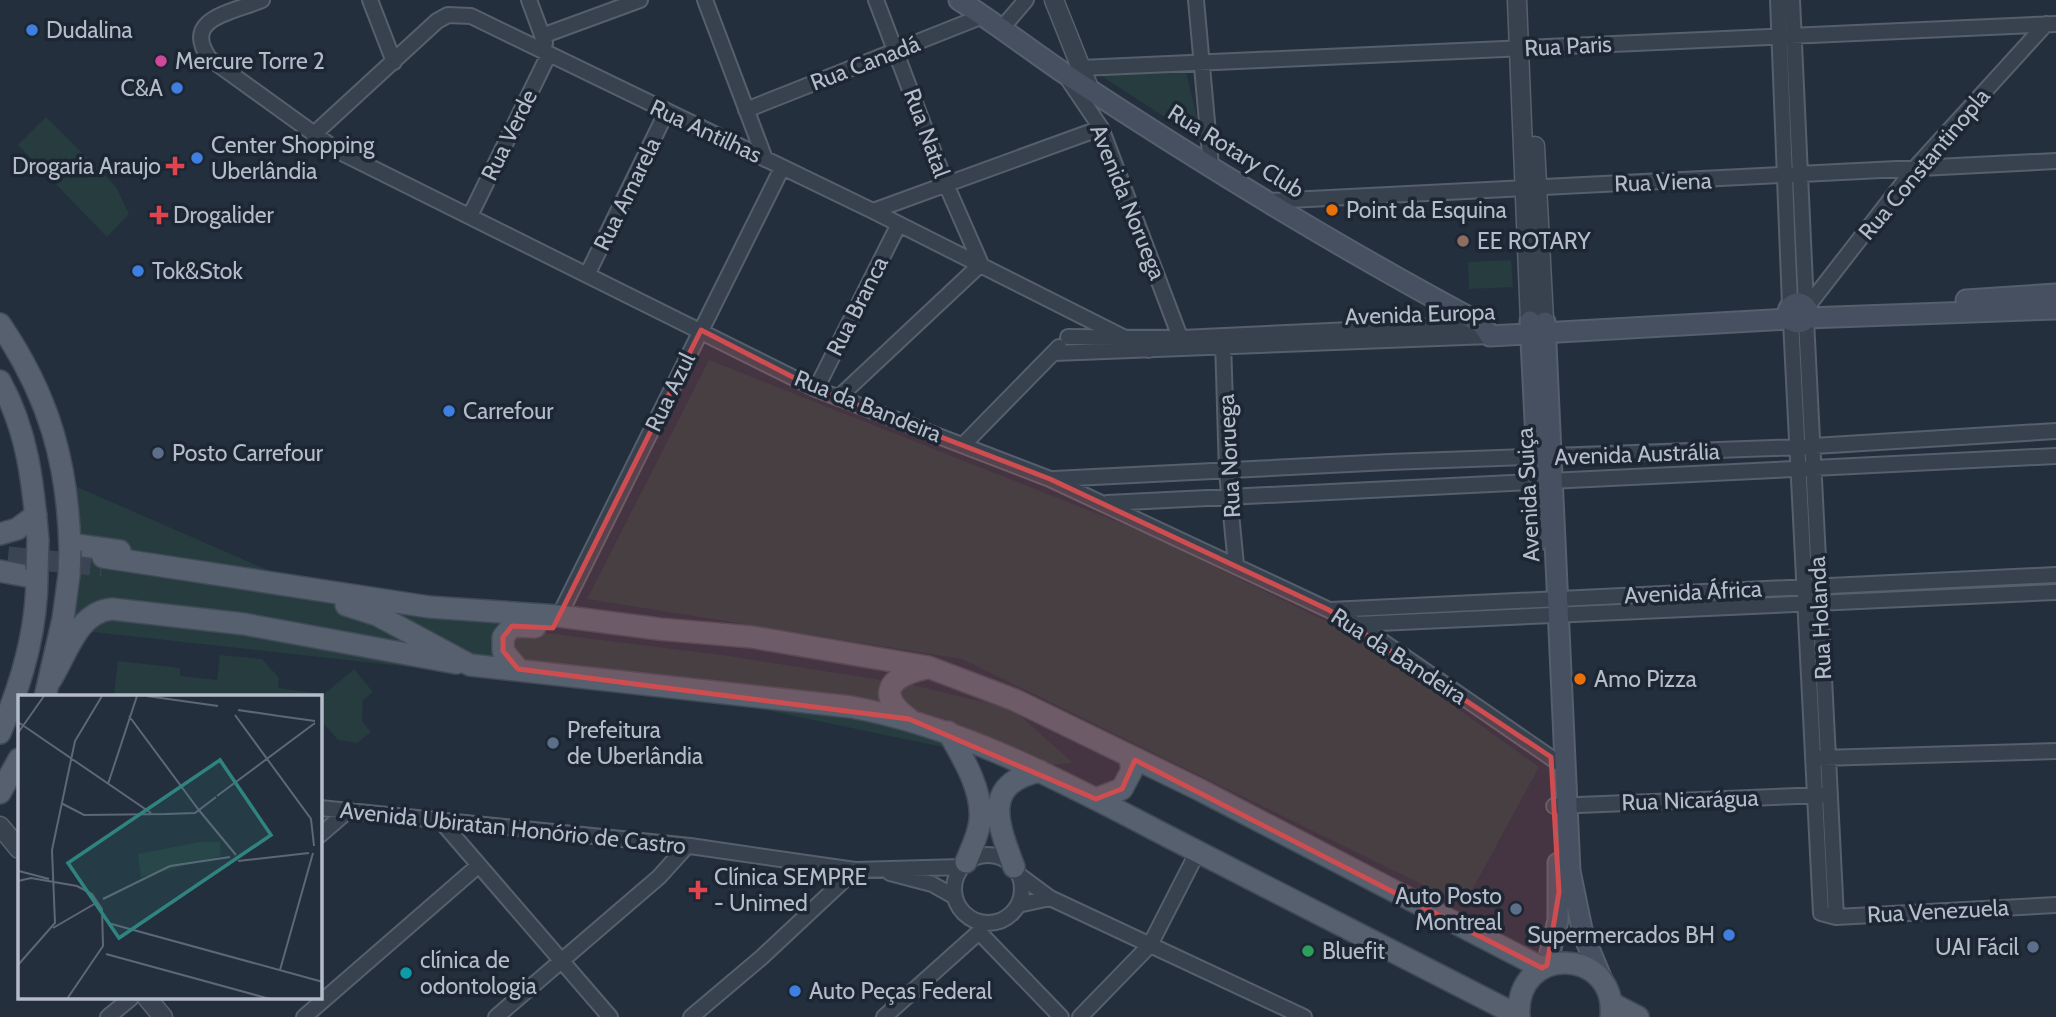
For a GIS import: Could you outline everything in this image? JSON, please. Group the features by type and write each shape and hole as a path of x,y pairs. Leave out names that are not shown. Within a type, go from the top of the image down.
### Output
{"main road":[{"name":"Rua Rotary Club","path":"959,0 1072,70 1089,88 1211,166 1396,279 1486,330"},
{"name":"Avenida Europa","path":"1486,330 2056,294"},
{"name":"Avenida Europa","path":"1799,312 2056,309"},
{"path":"0,324 31,376 59,446 67,488 69,575 48,689"},
{"name":"Avenida Suiça","path":"1538,327 1560,806 1558,920 1545,967"},
{"path":"0,733 13,701 28,648 37,574 38,540 24,436 2,394"},
{"path":"36,515 17,529 3,552 37,574"},
{"path":"70,547 371,587 494,613"},
{"path":"470,665 377,615 341,603 102,562 494,613 559,615 659,629 752,637 928,667 1015,700 1200,790 1545,967 1573,963 1585,966 1604,983 1611,1010 1638,1017"},
{"path":"48,689 85,621 94,612 112,609 244,624 470,665 851,707 909,719 948,732 1040,771 1519,1017 1523,988 1545,967"},
{"path":"518,669 507,658 502,645 506,630 512,626 627,635 659,629"},
{"path":"851,707 872,697 880,682 880,672 868,657"},
{"path":"909,719 895,708 890,698 890,689 899,676 928,667"},
{"path":"948,732 972,780 980,809 978,831 964,865"},
{"path":"1096,799 1122,789 1132,770 1130,758"},
{"path":"9,785 18,762"},
{"path":"1016,871 998,820 1002,794 1009,782 1020,775 1040,771"},
{"name":"Avenida Suiça","path":"1560,806 1574,898 1592,960 1604,983"}],"street":[{"name":"Rua da Bandeira","path":"262,0 203,25 198,34 200,44 209,58 338,151 816,388 1050,480 1357,624 1557,761"},
{"path":"370,0 394,62"},
{"path":"529,0 549,54"},
{"path":"542,36 640,0"},
{"path":"705,0 765,159"},
{"name":"Rua Natal","path":"876,0 945,183 981,264"},
{"path":"1002,28 1026,0"},
{"path":"1054,0 1072,70"},
{"path":"1196,0 1211,166"},
{"name":"Avenida Suiça","path":"1517,0 1525,48"},
{"name":"Avenida Suiça","path":"1528,0 1525,48 1538,327"},
{"name":"Rua Holanda","path":"1778,0 1787,36"},
{"name":"Rua Holanda","path":"1792,0 1787,36 1792,176 1829,915"},
{"name":"Rua Antilhas","path":"313,135 437,21 460,13 873,211 1149,350"},
{"name":"Rua Canadá","path":"746,110 983,16"},
{"name":"Rua Paris","path":"1072,70 1200,61 2051,24"},
{"name":"Rua Constantinopla","path":"1799,312 1914,169 2051,24"},
{"name":"Rua Verde","path":"470,216 549,54"},
{"name":"Avenida Noruega","path":"1072,70 1101,128 1183,344"},
{"path":"873,211 1101,128 1089,88"},
{"name":"Rua Amarela","path":"587,275 666,113"},
{"name":"Rua Viena","path":"1269,201 2056,161"},
{"name":"Rua Azul","path":"559,615 782,168"},
{"name":"Rua Branca","path":"816,388 899,224"},
{"path":"838,398 981,264"},
{"path":"964,444 1086,319"},
{"name":"Avenida Europa","path":"1054,353 1149,350 1183,344 1486,330"},
{"name":"Avenida Europa","path":"1069,337 1125,338 1183,344"},
{"name":"Rua Noruega","path":"1223,342 1227,472 1236,565"},
{"name":"Avenida Austrália","path":"1050,480 1388,462 1805,447 2056,432"},
{"path":"1732,450 1735,471"},
{"name":"Avenida Austrália","path":"1102,503 2056,456"},
{"name":"Avenida África","path":"1357,624 1551,607 1635,595 2056,575"},
{"name":"Avenida África","path":"1329,610 1551,607 1637,611 2056,592"},
{"path":"1635,595 1637,611"},
{"path":"1820,758 2056,751"},
{"name":"Rua Nicarágua","path":"1560,806 1822,795"},
{"name":"Avenida Ubiratan Honório de Castro","path":"322,808 687,846 855,870 964,865"},
{"path":"322,833 348,810"},
{"path":"440,820 610,1017"},
{"path":"0,826 18,848"},
{"path":"496,1017 659,877 687,846"},
{"path":"1080,1017 1150,945 1198,851"},
{"path":"1061,1017 981,927 965,914 955,897 955,878 964,865 976,857 996,856 1049,898 1304,1017"},
{"path":"304,1017 479,864"},
{"path":"691,1017 762,957 855,870"},
{"name":"Avenida Ubiratan Honório de Castro","path":"872,870 914,878 955,897"},
{"path":"884,1017 981,927 1003,919 1018,905 1021,895 1016,871"},
{"path":"1018,905 1049,898"},
{"name":"Rua Venezuela","path":"1829,915 2056,905"},
{"path":"108,1017 129,1000"},
{"path":"149,1000 163,1017"},
{"path":"1271,1017 1283,1007"}],"highlighted area":[{"path":"701,330 816,389 1050,479 1329,610 1551,757 1559,892 1547,965 1542,968 1135,760 1122,789 1096,799 909,719 518,669 503,651 503,637 512,626 553,628"}],"green space":[{"path":"1186,72 1203,142 1100,75"},
{"path":"46,117 116,187 129,214 107,237 18,145"},
{"name":"EE ROTARY","path":"1511,260 1513,287 1469,289 1468,262"},
{"path":"709,360 1141,531 1355,635 1539,767 1464,905 962,659 587,599"},
{"path":"77,487 343,603 424,617 515,623 515,629 729,656 913,685 1013,709 1073,763 1033,766 728,702 66,629"},
{"path":"220,655 262,659 279,678 278,688 324,694 354,669 373,692 363,700 362,721 371,732 357,743 338,740 322,721 322,695 114,695 118,661 180,668 180,676 217,680"}],"tunnel":[{"path":"8,557 102,566"}],"place":[{"name":"Dudalina","path":"32,30"},
{"name":"Mercure Torre 2","path":"161,61"},
{"name":"C&A","path":"177,88"},
{"name":"Center Shopping Uberlândia","path":"197,158"},
{"name":"Drogaria Araujo","path":"175,166"},
{"name":"Point da Esquina","path":"1332,210"},
{"name":"Drogalider","path":"159,215"},
{"name":"EE ROTARY","path":"1463,241"},
{"name":"Tok&Stok","path":"138,271"},
{"name":"Carrefour","path":"449,411"},
{"name":"Posto Carrefour","path":"158,453"},
{"name":"Amo Pizza","path":"1580,679"},
{"name":"Prefeitura de Uberlândia","path":"553,743"},
{"name":"Clínica SEMPRE - Unimed","path":"698,890"},
{"name":"Auto Posto Montreal","path":"1516,909"},
{"name":"Supermercados BH","path":"1729,935"},
{"name":"UAI Fácil","path":"2033,947"},
{"name":"Bluefit","path":"1308,951"},
{"name":"clínica de odontologia","path":"406,973"},
{"name":"Auto Peças Federal","path":"795,991"}]}
